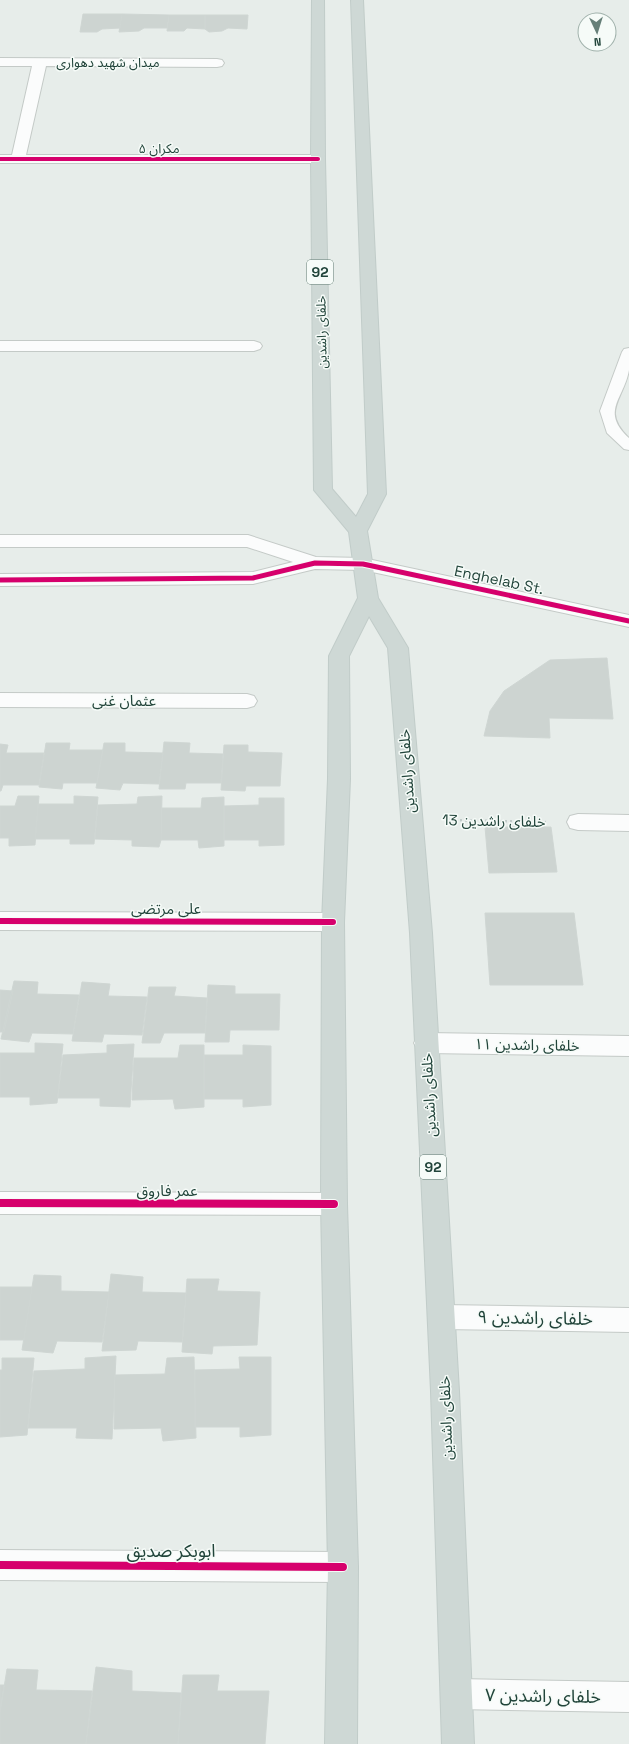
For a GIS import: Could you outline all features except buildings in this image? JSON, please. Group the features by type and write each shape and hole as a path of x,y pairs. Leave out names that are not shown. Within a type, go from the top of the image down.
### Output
{"main road":[{"name":"خلفای راشدین","path":"318,0 318,159 324,490 358,531 368,598 398,648 410,820 421,933 441,1317 458,1744"},
{"path":"357,0 377,494 358,531"},
{"path":"341,1744 342,1566 334,1204 333,922 339,779 339,656 368,598"}],"street":[{"name":"میدان شهید دهواری","path":"0,62 217,63"},
{"path":"18,159 40,62"},
{"name":"مکران ۵","path":"0,159 318,159"},
{"path":"0,346 254,346"},
{"path":"0,541 248,541 315,563"},
{"path":"0,580 253,578 315,563"},
{"name":"Enghelab St.","path":"315,563 363,564 629,621"},
{"name":"عثمان غنی","path":"0,700 247,701"},
{"path":"578,822 629,823"},
{"name":"علی مرتضی","path":"0,921 333,922"},
{"name":"خلفای راشدین ۱۱","path":"426,1043 629,1046"},
{"name":"عمر فاروق","path":"0,1203 334,1204"},
{"name":"خلفای راشدین ۹","path":"441,1317 629,1320"},
{"name":"ابوبکر صدیق","path":"0,1565 342,1566"},
{"name":"خلفای راشدین ۷","path":"456,1694 629,1697"}],"lane":[{"path":"629,352 607,411 612,430 629,446"}],"cycle path":[{"path":"0,159 318,159"},
{"path":"0,580 253,578 315,563 363,564 629,621"},
{"path":"0,921 333,922"},
{"path":"0,1203 334,1204"},
{"path":"0,1565 343,1567"}]}
